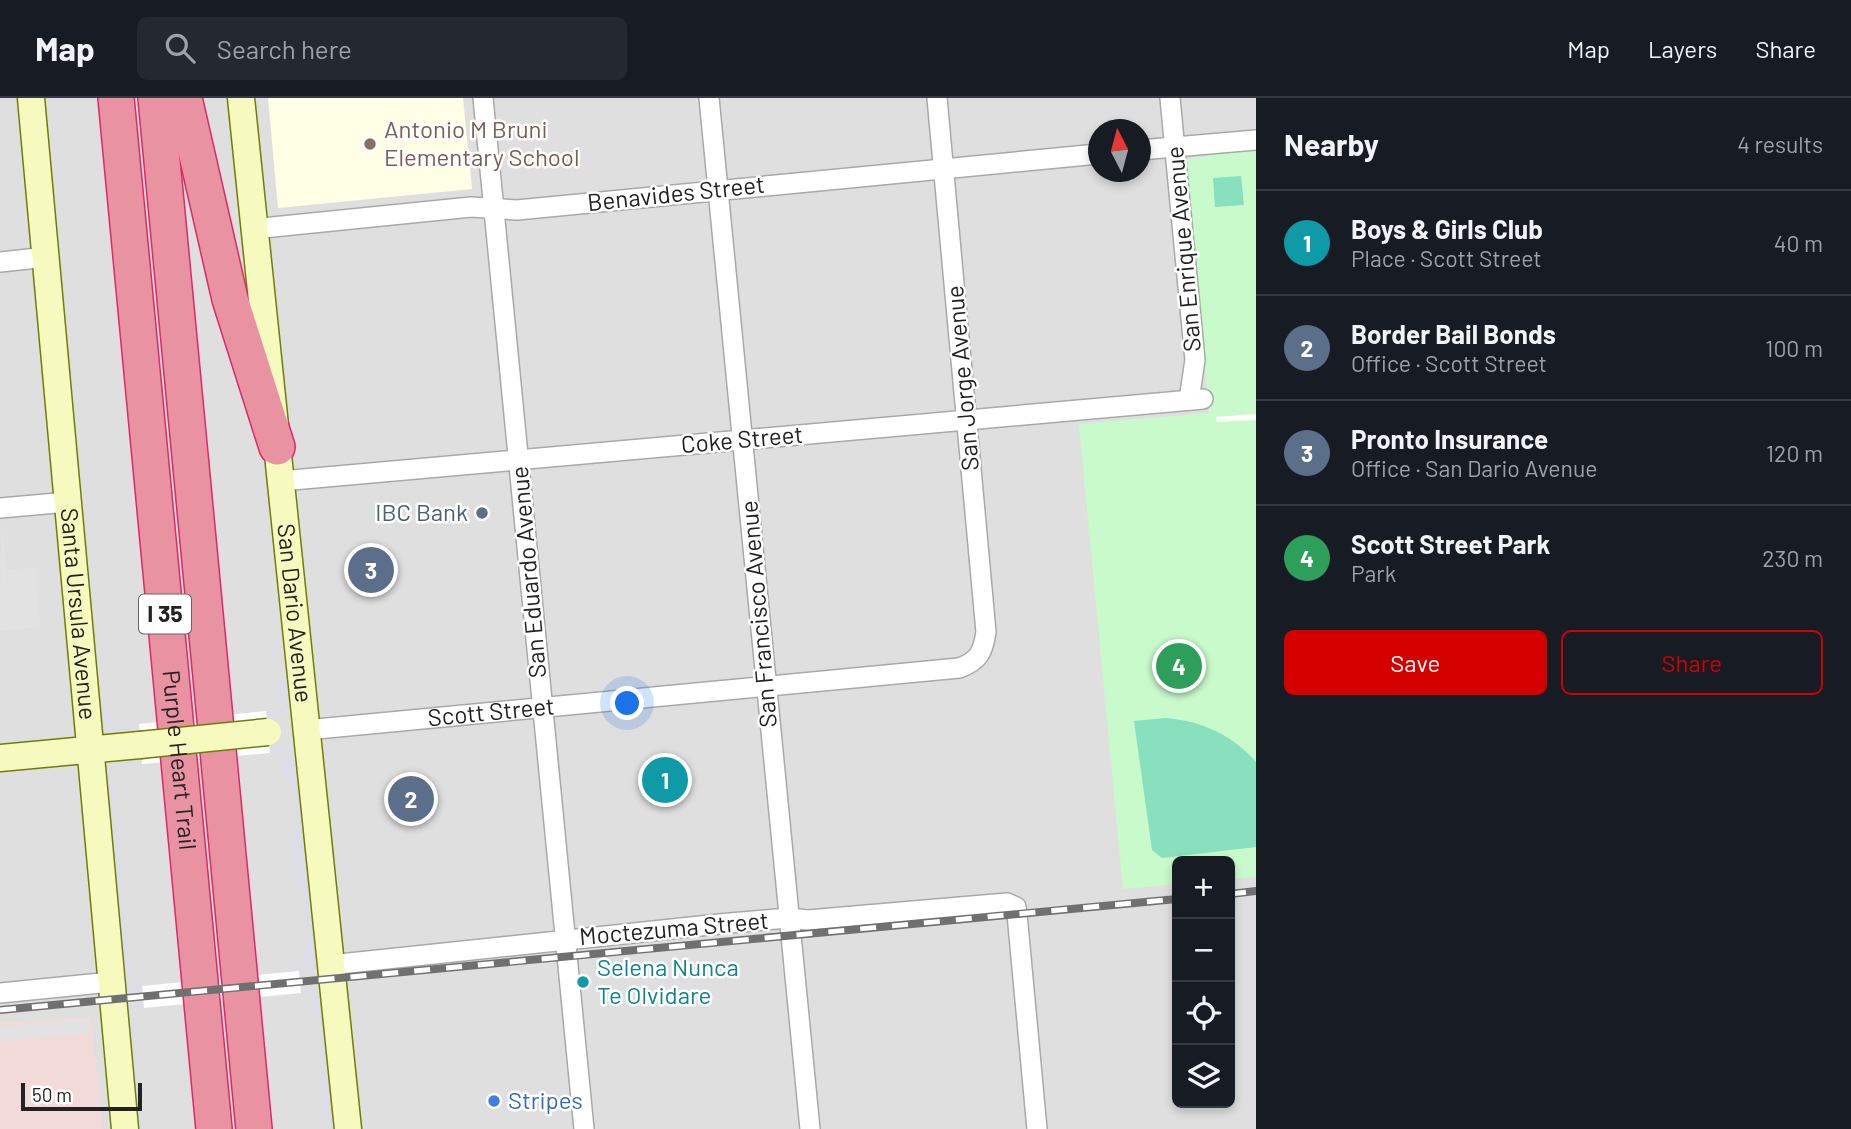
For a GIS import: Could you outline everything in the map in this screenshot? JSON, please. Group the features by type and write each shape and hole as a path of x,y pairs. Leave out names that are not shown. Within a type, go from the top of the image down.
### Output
{"highway":[{"name":"Purple Heart Trail","path":"116,98 214,1129"},
{"name":"Purple Heart Trail","path":"156,98 254,1129"},
{"path":"184,98 230,299 279,464"}],"main road":[{"name":"Santa Ursula Avenue","path":"31,98 125,1129"},
{"name":"San Dario Avenue","path":"241,98 348,1129"},
{"name":"Scott Street","path":"0,758 306,730"}],"street":[{"name":"San Eduardo Avenue","path":"484,98 584,1129"},
{"name":"San Francisco Avenue","path":"709,98 810,1129"},
{"name":"San Jorge Avenue","path":"937,98 986,632 984,648 979,657"},
{"name":"San Enrique Avenue","path":"1170,98 1195,360 1196,399"},
{"path":"1151,149 1256,140"},
{"name":"Benavides Street","path":"253,229 471,207 517,210 1088,155"},
{"path":"0,262 47,257"},
{"name":"Coke Street","path":"279,464 518,460 1196,399"},
{"path":"0,508 68,502"},
{"name":"Scott Street","path":"306,730 960,668 979,657"},
{"name":"Moctezuma Street","path":"330,965 788,918 808,920 1007,903 1016,907 1037,1129"},
{"path":"0,993 111,982"}],"shaded area":[{"path":"0,98 1256,98 1256,1129 0,1129"},
{"name":"Antonio M Bruni Elementary School","path":"268,98 463,98 472,189 278,208"},
{"path":"1,525 7,570 37,567 40,627 0,631"},
{"path":"287,680 289,706 278,716 119,731 108,729 100,719 98,698 104,698 106,716 116,726 278,710 283,706 283,701 277,700 275,681"},
{"path":"280,745 292,751 296,761 319,969 313,970 313,974 124,992 106,775 109,767 118,761","holes":["282,752 287,754 288,760 282,761 284,780 292,780 297,832 291,833 298,890 303,890 309,943 303,944 305,970 132,986 112,772 120,765"]},
{"path":"316,988 316,992 323,992 335,1129 329,1129 328,1122 323,1122 318,1066 324,1065 319,1018 313,1018 311,992 132,1009 143,1129 137,1129 125,1005"},
{"path":"91,1017 103,1129 0,1129 0,1023"},
{"path":"89,1018 90,1033 0,1042 0,1027"}],"green space":[{"path":"1256,149 1256,877 1235,879 1235,856 1172,856 1172,884 1123,889 1079,424 1209,413 1187,159"},
{"path":"1241,176 1244,205 1215,207 1213,178"},
{"path":"1166,718 1192,722 1227,737 1247,752 1256,762 1256,847 1162,858 1152,850 1134,721"}],"pier":[{"path":"1256,414 1256,420 1217,422 1216,417"},
{"path":"266,711 270,753 142,764 139,724"},
{"path":"299,971 301,993 144,1008 142,986"}],"railway":[{"path":"1235,893 1256,891"},
{"path":"0,1010 1172,899"}],"place":[{"name":"Antonio M Bruni Elementary School","path":"370,144"},
{"name":"IBC Bank","path":"482,513"},
{"name":"Pronto Insurance","path":"371,570"},
{"name":"Scott Street Park","path":"1179,666"},
{"name":"Boys & Girls Club","path":"665,780"},
{"name":"Border Bail Bonds","path":"411,799"},
{"name":"Selena Nunca Te Olvidare","path":"583,982"},
{"name":"Stripes","path":"494,1101"}]}
